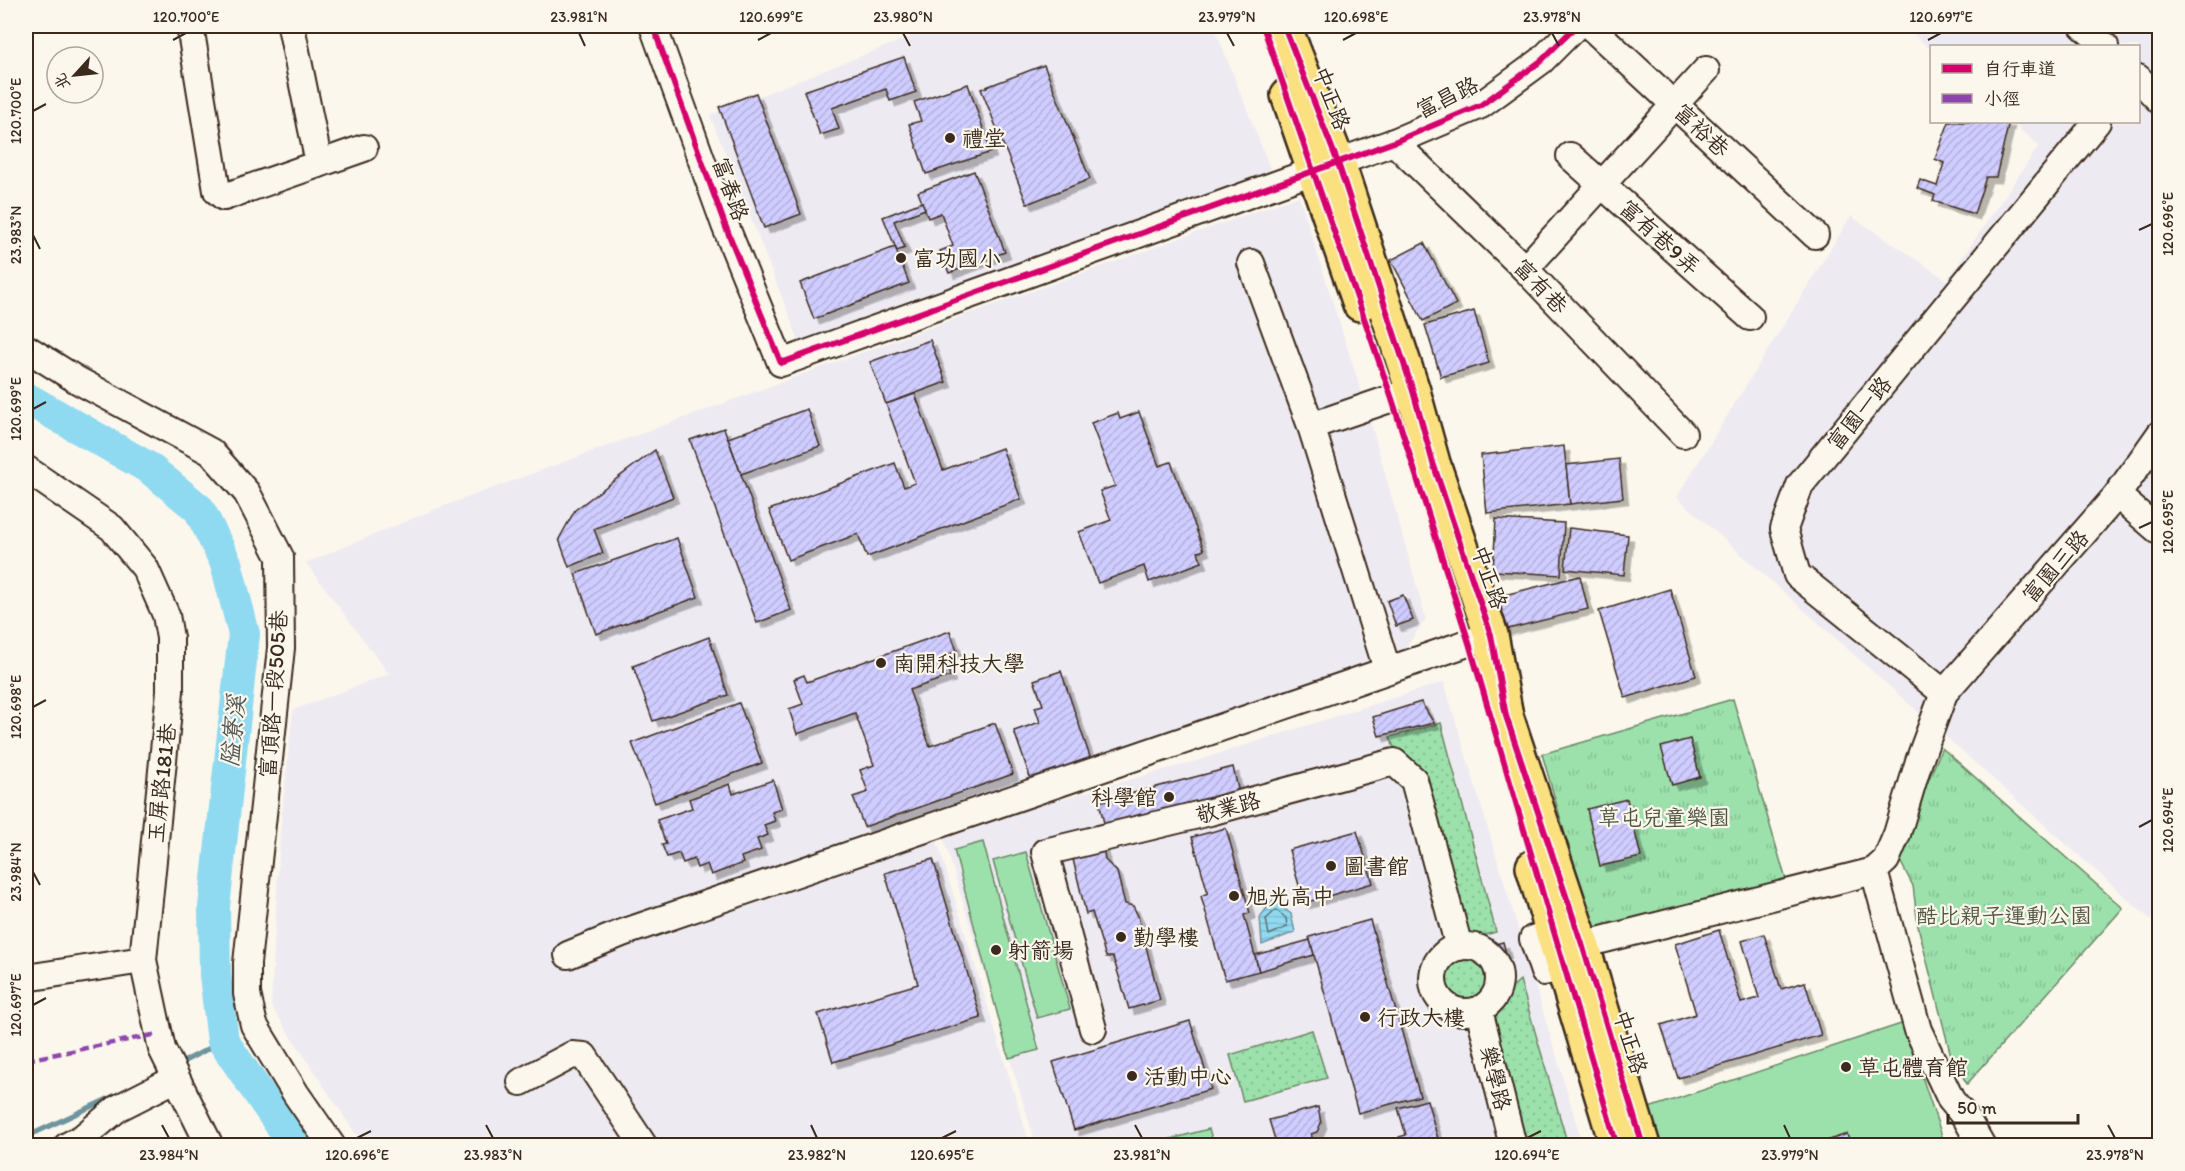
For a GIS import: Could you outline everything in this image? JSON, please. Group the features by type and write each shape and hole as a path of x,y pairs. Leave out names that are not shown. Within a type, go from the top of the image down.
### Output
{"main road":[{"name":"中正路","path":"1263,26 1326,167"},
{"name":"中正路","path":"1284,26 1326,167 1402,395 1433,463 1559,950 1617,1146"},
{"name":"中正路","path":"1559,950 1643,1146"}],"street":[{"path":"190,26 217,190 224,197 364,148"},
{"path":"291,26 319,164"},
{"name":"富春路","path":"653,26 725,225 781,363"},
{"name":"富昌路","path":"781,363 1394,142 1481,105 1542,61 1576,26"},
{"name":"富裕巷","path":"1590,26 1815,235"},
{"path":"2083,26 2104,45"},
{"path":"1525,269 1706,70"},
{"path":"2140,79 2160,101"},
{"name":"富園一路","path":"1944,693 1797,575 1784,529 1800,485 2096,123"},
{"name":"富有巷","path":"1394,142 1525,269 1683,434"},
{"name":"富有巷9弄","path":"1570,156 1750,318"},
{"path":"1251,263 1311,426 1387,669"},
{"name":"富頂路一段505巷","path":"26,348 77,380 211,452 247,493 280,557 281,648 247,963 247,993 254,1025 296,1094 332,1146"},
{"path":"1311,426 1402,395"},
{"name":"富園三路","path":"1944,693 2117,495 2160,434"},
{"name":"玉屏路181巷","path":"26,469 112,528 145,568 166,615 170,638 170,691 143,960 162,1049 210,1146"},
{"path":"2117,495 2160,532"},
{"path":"568,955 633,929 1480,639"},
{"path":"1498,968 1559,950 1874,871 1886,860 1897,834 1919,760 1944,693"},
{"name":"敬業路","path":"1093,1029 1045,852 1210,812 1394,762 1414,780 1459,947"},
{"path":"1874,871 1918,1030 1951,1101 1966,1118 1982,1146"},
{"path":"1459,947 1481,950 1498,968 1498,987 1494,996 1479,1010 1458,1011 1449,1007 1440,1000 1435,990 1433,979 1440,958 1459,947"},
{"path":"26,978 143,960"},
{"name":"樂學路","path":"1479,1010 1513,1146"},
{"path":"521,1082 572,1055 584,1056 645,1146"},
{"path":"67,1146 82,1138 118,1108 175,1078"}],"shaded area":[{"name":"富功國小","path":"938,26 1214,26 1272,173 800,343 710,115"},
{"path":"1904,26 2159,26 2159,927 1677,497 1851,216 1947,280 2039,146 2013,123 2140,123 2140,45 1930,45 1930,49"},
{"name":"南開科技大學","path":"1299,196 1366,406 1426,619 1403,651 1326,693 930,818 1030,1145 363,1145 271,1006 280,833 293,710 389,674 306,563 436,509 945,322"},
{"name":"旭光高中","path":"1444,682 1583,1145 1036,1145 942,833 1199,760"}],"green space":[{"name":"草屯兒童樂園","path":"1733,699 1786,880 1594,935 1542,754"},
{"path":"1441,723 1496,932 1464,941 1390,737"},
{"name":"酷比親子運動公園","path":"1942,748 2123,908 1967,1084 1951,1056 1918,926 1913,886 1897,855"},
{"name":"射箭場","path":"983,842 1039,1050 1009,1058 954,850"},
{"path":"1026,852 1070,1009 1037,1018 993,861"},
{"path":"1464,956 1480,963 1487,979 1480,995 1464,1002 1448,995 1441,979 1448,963"},
{"path":"1520,980 1568,1145 1520,1145 1486,1011"},
{"name":"草屯體育館","path":"1904,1023 1945,1145 1654,1145 1643,1110"},
{"path":"1312,1030 1327,1078 1243,1101 1230,1055"},
{"path":"1209,1129 1214,1145 1148,1145"}],"water":[{"path":"1273,900 1291,914 1295,932 1262,945 1260,917"}],"building":[{"path":"904,57 916,92 890,101 886,89 832,108 839,129 820,135 804,91"},
{"path":"1044,65 1090,179 1027,204 981,89"},
{"name":"禮堂","path":"968,84 991,152 926,174 909,124 921,121 914,102"},
{"path":"756,93 801,214 764,228 719,107"},
{"path":"1949,123 2009,123 1996,177 1986,177 1974,214 1933,201 1935,195 1917,188 1920,180 1937,186 1944,163 1935,159"},
{"path":"974,171 1005,252 949,273 940,251 953,246 941,213 928,218 918,192"},
{"path":"922,202 925,209 894,221 905,248 897,251 883,217"},
{"path":"1424,243 1456,304 1423,321 1391,260"},
{"path":"895,247 909,283 814,319 800,283"},
{"path":"1474,311 1489,363 1441,377 1425,325"},
{"path":"930,340 946,382 886,404 870,362"},
{"path":"915,394 943,470 1002,448 1021,499 867,557 858,534 788,560 769,510 895,463 904,487 915,483 886,404"},
{"path":"807,409 820,446 741,474 728,438"},
{"path":"1139,412 1159,466 1171,462 1204,550 1198,552 1202,562 1149,582 1144,566 1098,583 1079,532 1111,520 1100,491 1115,486 1091,423 1118,413 1120,419"},
{"path":"724,428 791,610 757,623 690,440"},
{"path":"1564,446 1570,504 1487,513 1481,455"},
{"path":"655,450 673,497 594,529 603,553 569,567 559,539 575,510"},
{"path":"1619,459 1623,498 1570,504 1566,465"},
{"path":"1496,519 1564,523 1561,575 1493,571"},
{"path":"1569,528 1628,535 1624,575 1565,569"},
{"path":"677,538 698,597 596,634 575,574"},
{"path":"1580,576 1588,609 1496,632 1488,599"},
{"path":"1670,589 1696,676 1625,698 1599,611"},
{"path":"1403,595 1413,620 1396,626 1387,601"},
{"path":"950,631 957,651 943,657 950,676 909,690 930,746 995,723 1013,774 864,827 853,797 868,792 860,770 874,765 855,713 797,734 789,709 803,704 794,679 804,675 807,682"},
{"path":"709,637 728,695 653,721 633,666"},
{"path":"1061,671 1091,760 1031,780 1014,731 1040,722 1035,707 1043,705 1034,680"},
{"path":"1421,702 1434,723 1379,736 1373,717"},
{"path":"739,703 762,763 655,803 632,743"},
{"path":"1690,739 1700,777 1672,785 1661,747"},
{"name":"科學館","path":"1233,767 1239,793 1105,827 1099,802"},
{"path":"773,780 782,809 772,812 775,821 764,825 768,835 757,839 761,850 741,857 743,863 711,875 707,864 697,868 694,859 683,863 679,853 667,857 662,845 666,844 657,820 692,808 689,799 730,784 733,794"},
{"path":"1627,799 1641,857 1600,866 1587,809"},
{"path":"1226,828 1250,913 1244,915 1259,971 1225,980 1201,896 1208,893 1192,837"},
{"name":"圖書館","path":"1357,831 1373,883 1304,903 1289,850"},
{"name":"勤學樓","path":"1103,846 1105,860 1117,872 1125,904 1133,906 1138,916 1160,1000 1129,1009 1113,957 1106,957 1092,912 1086,914 1072,855"},
{"path":"933,859 981,1018 833,1062 818,1014 918,984 885,873"},
{"name":"行政大樓","path":"1370,920 1420,1096 1358,1113 1309,937"},
{"path":"1719,930 1741,1003 1759,998 1742,941 1764,934 1781,989 1805,982 1821,1035 1678,1078 1661,1025 1696,1014 1675,944"},
{"path":"1310,940 1314,955 1259,971 1255,955"},
{"path":"1503,942 1506,953 1495,956 1492,945"},
{"name":"活動中心","path":"1190,1021 1211,1089 1074,1130 1053,1062"},
{"path":"1427,1100 1440,1146 1401,1146 1399,1137 1406,1135 1398,1108"},
{"path":"1318,1107 1321,1123 1317,1132 1311,1134 1315,1146 1277,1146 1269,1120"},
{"path":"1847,1134 1851,1146 1812,1146"}],"waterway":[{"name":"隘寮溪","path":"26,398 149,468 199,509 226,563 244,634 214,907 215,975 223,1041 295,1146"},
{"path":"179,1064 223,1041"},
{"path":"26,1137 116,1095"}],"marked path":[{"path":"26,1060 158,1034"}],"cycle path":[{"path":"653,26 725,225 781,363 1394,142 1481,105 1541,61 1576,26"},
{"path":"1263,26 1392,399 1469,643 1617,1146"},
{"path":"1284,26 1338,163 1413,391 1433,463 1491,635 1506,716 1582,944 1643,1146"}],"place":[{"name":"禮堂","path":"950,138"},
{"name":"富功國小","path":"901,258"},
{"name":"南開科技大學","path":"881,663"},
{"name":"科學館","path":"1169,797"},
{"name":"圖書館","path":"1331,866"},
{"name":"旭光高中","path":"1234,896"},
{"name":"勤學樓","path":"1121,937"},
{"name":"射箭場","path":"996,950"},
{"name":"行政大樓","path":"1365,1017"},
{"name":"草屯體育館","path":"1846,1067"},
{"name":"活動中心","path":"1132,1076"}]}
